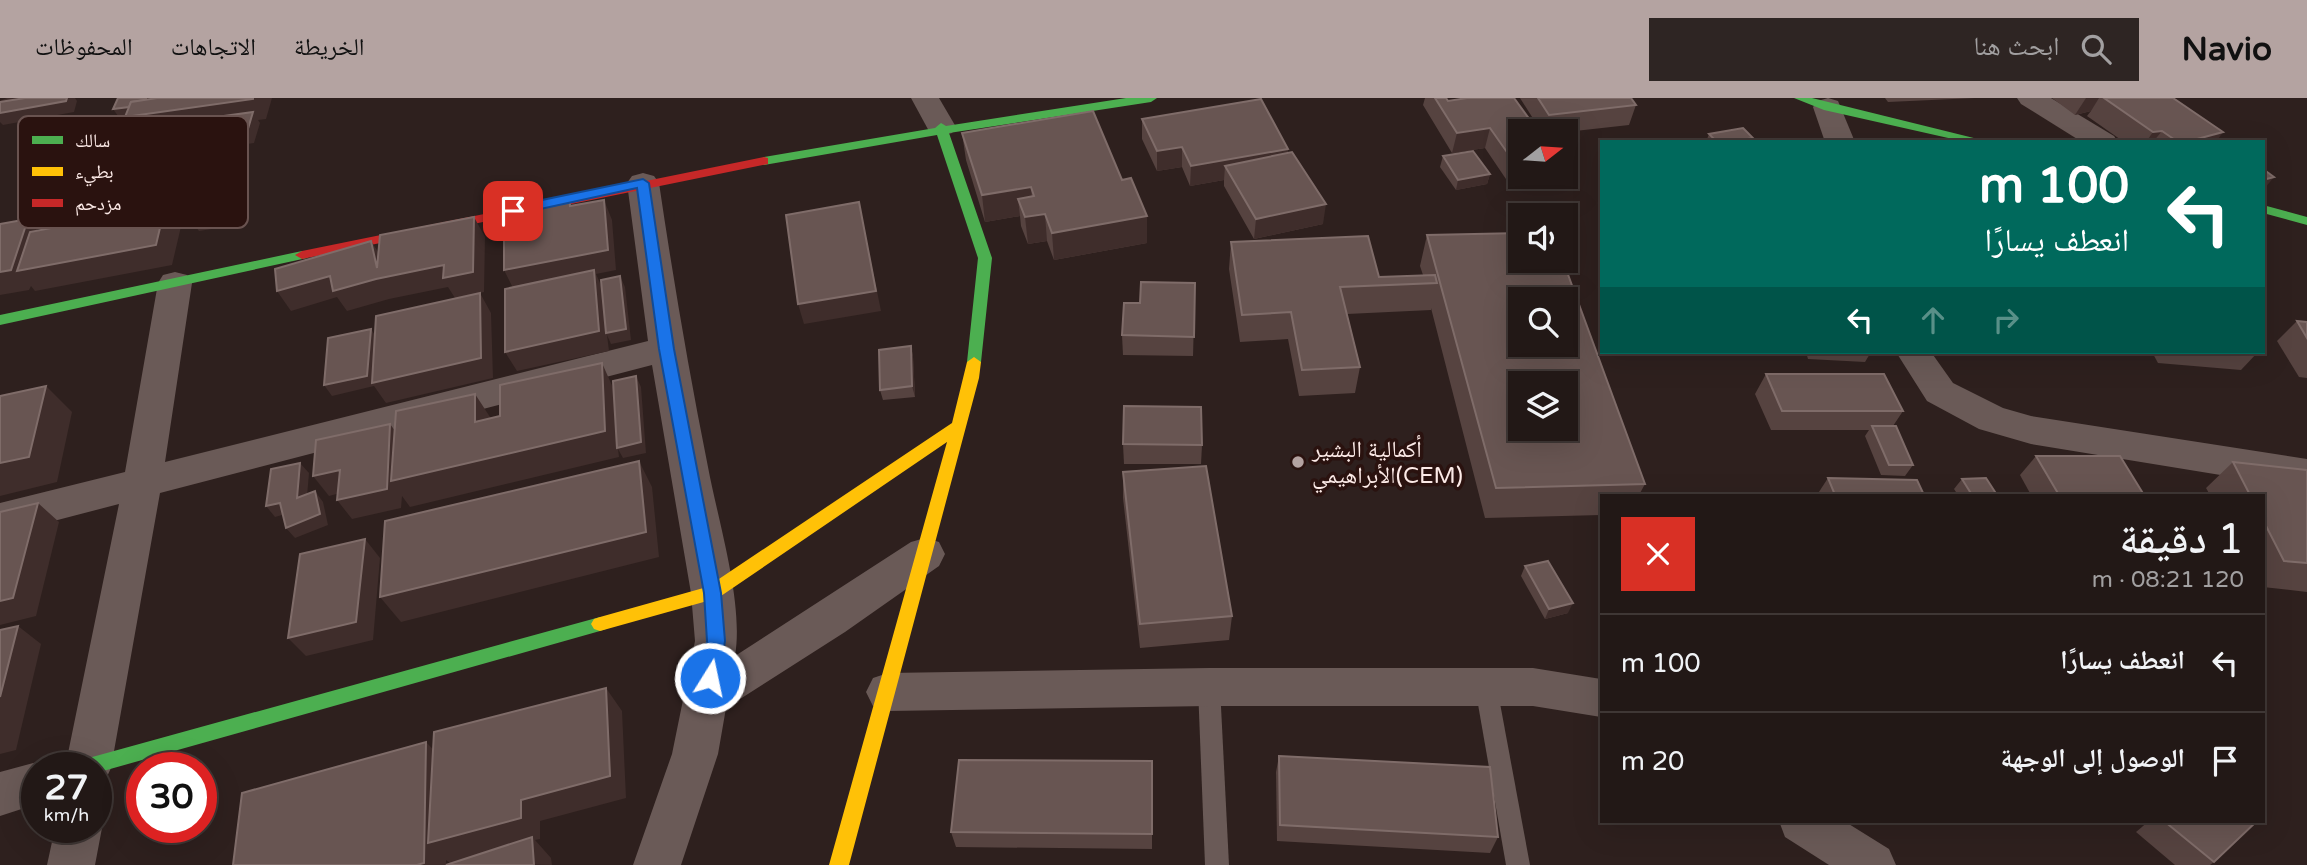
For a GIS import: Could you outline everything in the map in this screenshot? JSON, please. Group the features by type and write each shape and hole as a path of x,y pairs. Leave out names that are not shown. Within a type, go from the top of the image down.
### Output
{"street":[{"path":"839,865 972,378 985,258 941,127 925,98"},
{"path":"0,320 643,183 941,127 1151,98"},
{"path":"1800,98 1828,107 1975,140"},
{"path":"2031,98 2100,140"},
{"path":"1828,107 1839,140"},
{"path":"643,183 667,349 712,593 716,641 695,754 657,865"},
{"path":"2265,210 2307,221"},
{"path":"90,752 142,484 175,283"},
{"path":"0,519 667,349"},
{"path":"1914,354 1940,392 1992,419 2031,430 2307,474"},
{"path":"112,761 712,593 960,425"},
{"path":"706,697 830,619 925,554"},
{"path":"888,692 1209,687 1533,687 1600,698"},
{"path":"0,793 21,787"},
{"path":"1805,823 1872,865"},
{"path":"71,865 75,843"}],"lane":[{"path":"1209,687 1217,865"},
{"path":"1486,687 1518,865"}],"building":[{"path":"25,98 67,98 66,101 0,113 0,102"},
{"path":"118,98 146,100 131,102 129,107 113,109"},
{"path":"157,98 253,98 125,116 131,102"},
{"path":"1435,98 1446,98 1448,101 1467,98 1514,98 1529,119 1508,119 1508,154 1490,128 1457,133"},
{"path":"1538,98 1631,98 1636,105 1549,115"},
{"path":"2104,98 2173,98 2223,132 2193,140 2175,140 2162,131 2153,132"},
{"path":"1261,99 1288,149 1191,166 1182,147 1157,151 1142,119"},
{"path":"1093,111 1122,180 1131,178 1147,216 1052,233 1045,214 1025,217 1018,199 1034,196 1031,187 982,195 962,133"},
{"path":"253,112 248,129 248,116 224,116"},
{"path":"1743,128 1753,138 1715,140 1709,134"},
{"path":"1473,151 1490,174 1458,180 1443,156"},
{"path":"1292,152 1326,204 1256,219 1225,166"},
{"path":"2265,170 2274,177 2265,179"},
{"path":"569,197 570,206 604,200 608,250 504,270 504,209"},
{"path":"859,202 876,291 798,304 786,215"},
{"path":"474,217 473,272 443,278 444,265 333,291 330,276 277,291 275,269 371,241 377,268 380,235"},
{"path":"18,221 18,228 25,228 11,270 0,272 0,224"},
{"path":"51,228 160,228 156,245 17,271 30,232"},
{"path":"1508,233 1508,273 1567,273 1573,287 1508,287 1508,357 1578,357 1578,302 1645,484 1496,488 1427,235"},
{"path":"1368,236 1379,277 1435,275 1437,283 1340,287 1360,367 1302,370 1291,312 1242,315 1231,242"},
{"path":"594,270 599,331 505,352 505,289"},
{"path":"620,276 626,329 606,333 601,280"},
{"path":"1141,282 1195,283 1194,337 1122,335 1124,303 1140,303"},
{"path":"480,293 481,358 372,383 376,316"},
{"path":"2297,321 2307,322 2307,338"},
{"path":"371,329 367,376 324,385 328,338"},
{"path":"911,346 912,386 880,390 879,350"},
{"path":"602,363 605,431 391,481 396,411 475,394 475,422 500,416 500,385"},
{"path":"1766,374 1884,374 1903,411 1782,411"},
{"path":"636,376 641,442 617,448 613,381"},
{"path":"46,386 29,457 0,463 0,396"},
{"path":"1124,406 1201,407 1202,445 1123,444"},
{"path":"390,424 387,489 337,500 340,470 313,476 316,440"},
{"path":"1872,426 1896,426 1913,465 1889,465"},
{"path":"2036,456 2120,456 2143,494 2058,494"},
{"path":"639,461 646,532 380,597 385,521"},
{"path":"2233,462 2307,470 2307,563 2284,561 2265,524 2265,494 2249,494"},
{"path":"300,463 297,498 315,491 320,514 286,528 280,503 266,506 271,469"},
{"path":"1206,466 1232,616 1140,624 1123,472"},
{"path":"1828,478 1917,480 1924,494 1835,494"},
{"path":"1986,478 1996,494 1971,494 1962,479"},
{"path":"38,503 13,598 0,601 0,512"},
{"path":"365,539 356,622 288,638 300,554"},
{"path":"1548,561 1573,603 1549,609 1525,566"},
{"path":"18,626 0,697 0,630"},
{"path":"606,688 610,776 521,800 521,818 428,843 434,732"},
{"path":"426,742 424,863 233,865 242,793"},
{"path":"1279,756 1490,767 1498,837 1280,825"},
{"path":"959,760 1152,761 1152,834 951,832"},
{"path":"2166,823 2255,823 2214,862"},
{"path":"532,837 534,865 446,865"}],"traffic: fast":[{"path":"764,161 1006,119 1151,98"},
{"path":"1800,98 1828,107 1975,140"},
{"path":"941,127 985,258 974,362"},
{"path":"2265,210 2307,221"},
{"path":"0,320 302,255"},
{"path":"112,760 600,624"}],"traffic: slow":[{"path":"839,865 972,378 974,362"},
{"path":"600,624 712,593 960,425"}],"traffic: jam":[{"path":"302,255 764,161"}],"place":[{"name":"أكمالية البشير الأبراهيمي(CEM)","path":"1298,462"}],"route":[{"path":"513,211 643,183 667,349 712,593 716,641 710,678"}]}
